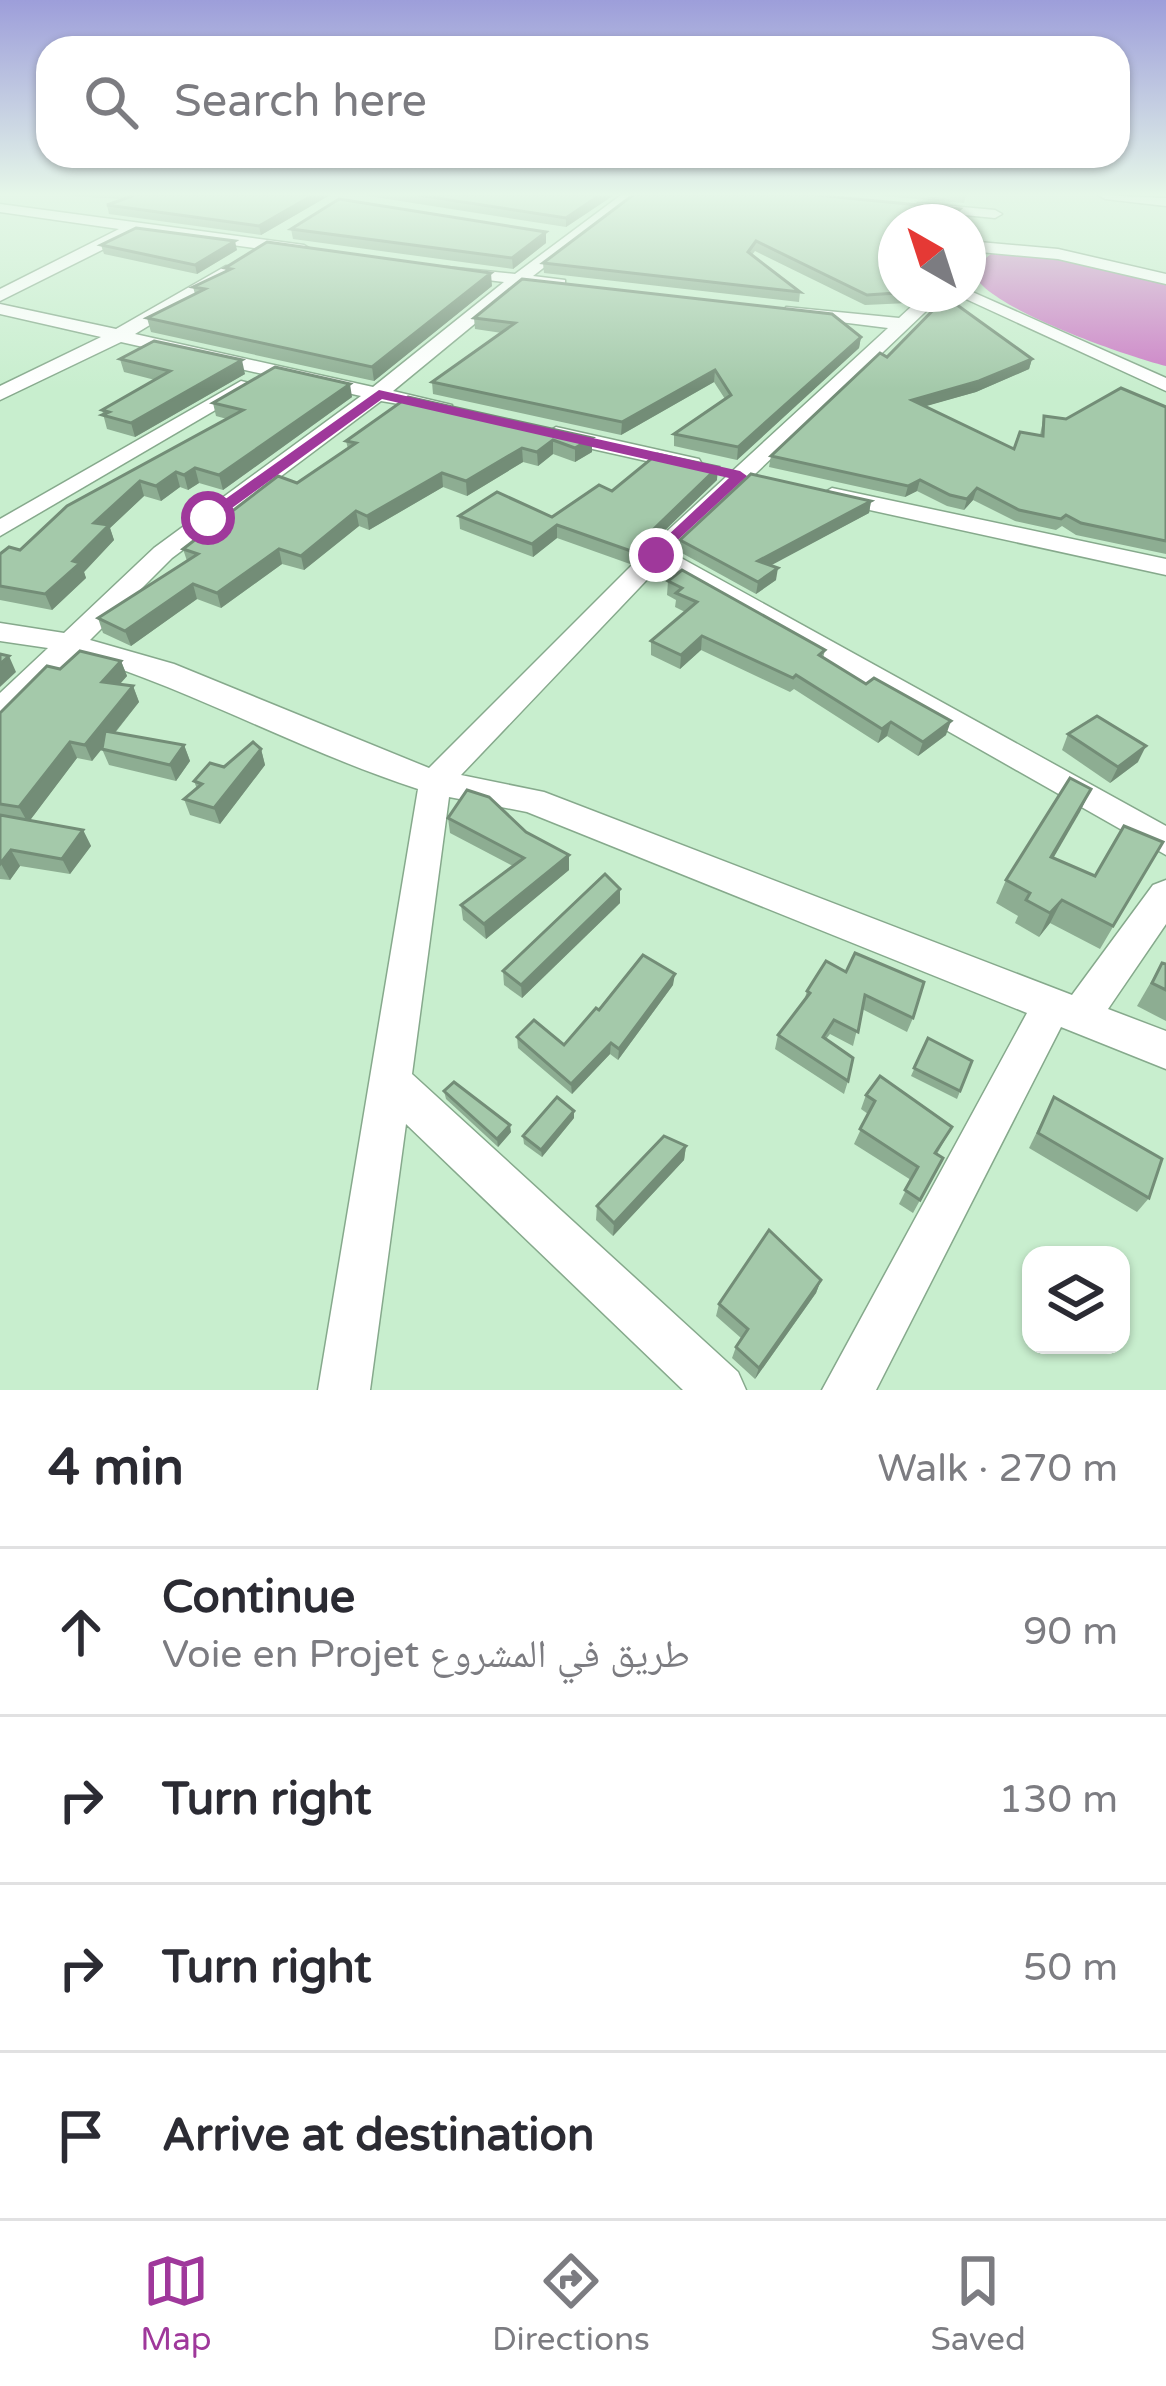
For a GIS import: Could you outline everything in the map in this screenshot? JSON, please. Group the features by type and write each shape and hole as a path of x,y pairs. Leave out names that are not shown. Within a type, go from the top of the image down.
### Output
{"street":[{"path":"0,296 71,260"},
{"path":"0,394 120,335 244,260"},
{"path":"0,711 163,553 379,394 520,280 538,260"},
{"path":"1083,260 1166,279"},
{"path":"429,267 589,288"},
{"path":"986,304 1166,385"},
{"path":"770,308 905,324"},
{"path":"0,309 470,415"},
{"path":"344,1390 434,782 656,555 751,478 917,312"},
{"path":"0,530 274,370"},
{"path":"537,430 751,478"},
{"path":"809,490 1166,567"},
{"path":"656,555 1166,842"},
{"path":"0,632 67,642 164,671 387,767 532,802 1166,1050"},
{"path":"848,1390 1067,1009 1166,896"},
{"path":"390,1081 719,1390"}],"shaded area":[{"path":"986,260 1077,260 1166,281 1166,366 1057,328 986,288"}],"building":[{"path":"238,260 396,260 491,273 372,367 147,318 205,289 193,287 231,269 225,268"},
{"path":"758,260 800,292 543,263"},
{"path":"795,260 878,260 878,294 867,295"},
{"path":"522,279 832,314 861,337 738,447 674,434 731,395 715,370 622,422 432,382 515,323 474,318"},
{"path":"931,312 967,312 1032,359 979,381 912,400 1014,449 1020,432 1043,436 1044,416 1066,419 1121,388 1166,407 1166,541 1081,523 1066,515 1061,519 1019,510 977,488 967,499 920,480 908,486 771,456 880,353 887,357"},
{"path":"154,341 242,360 131,423 102,415 109,412 102,410 170,371 120,359"},
{"path":"275,367 350,384 219,475 195,468 184,475 176,472 156,486 140,481 94,523 109,525 73,561 80,563 45,594 0,586 0,554 9,547 20,550 67,506 243,410 213,403"},
{"path":"408,397 592,438 575,448 553,440 537,452 522,448 466,481 442,473 367,516 356,511 301,556 279,549 217,593 193,584 125,631 98,618 198,554 183,549 278,476 297,483 356,443 346,441"},
{"path":"657,454 718,467 631,551 557,525 532,544 459,516 497,492 552,517 599,485 612,491"},
{"path":"751,474 871,501 758,561 778,568 758,582 680,540"},
{"path":"682,570 825,650 819,655 866,684 874,678 951,721 923,742 891,722 882,729 796,675 793,678 702,636 681,655 651,641 697,602 676,593 682,588 668,581"},
{"path":"80,651 121,661 102,682 133,686 85,745 70,742 19,807 0,804 0,713 47,666 60,669"},
{"path":"1097,716 1146,746 1118,767 1068,734"},
{"path":"105,731 184,745 170,765 102,749"},
{"path":"253,742 261,749 214,808 184,799 202,784 194,781 210,763 224,767"},
{"path":"1070,778 1091,789 1051,857 1095,876 1124,826 1163,842 1113,926 1062,900 1050,913 1026,900 1030,893 1006,880"},
{"path":"467,790 489,797 526,832 569,855 484,924 461,905 524,858 448,818"},
{"path":"0,815 83,830 62,859 11,850 0,864"},
{"path":"605,874 620,889 521,985 503,971"},
{"path":"855,953 924,982 913,1018 865,995 858,1032 834,1020 823,1037 853,1058 848,1081 778,1035 810,993 826,961 846,972"},
{"path":"643,955 675,974 619,1049 611,1043 571,1084 517,1037 534,1020 564,1045"},
{"path":"1162,963 1166,964 1166,990 1152,983"},
{"path":"928,1038 972,1061 960,1091 914,1068"},
{"path":"880,1076 952,1127 935,1153 943,1158 920,1200 905,1190 918,1167 860,1129 875,1101 866,1095"},
{"path":"454,1082 510,1125 497,1139 444,1091"},
{"path":"557,1097 574,1111 541,1150 523,1136"},
{"path":"1054,1097 1162,1159 1149,1198 1038,1133"},
{"path":"664,1136 686,1146 614,1223 597,1206"},
{"path":"769,1230 821,1280 759,1368 736,1347 748,1329 719,1304"}],"route":[{"path":"208,518 379,394 740,476 656,555"}]}
